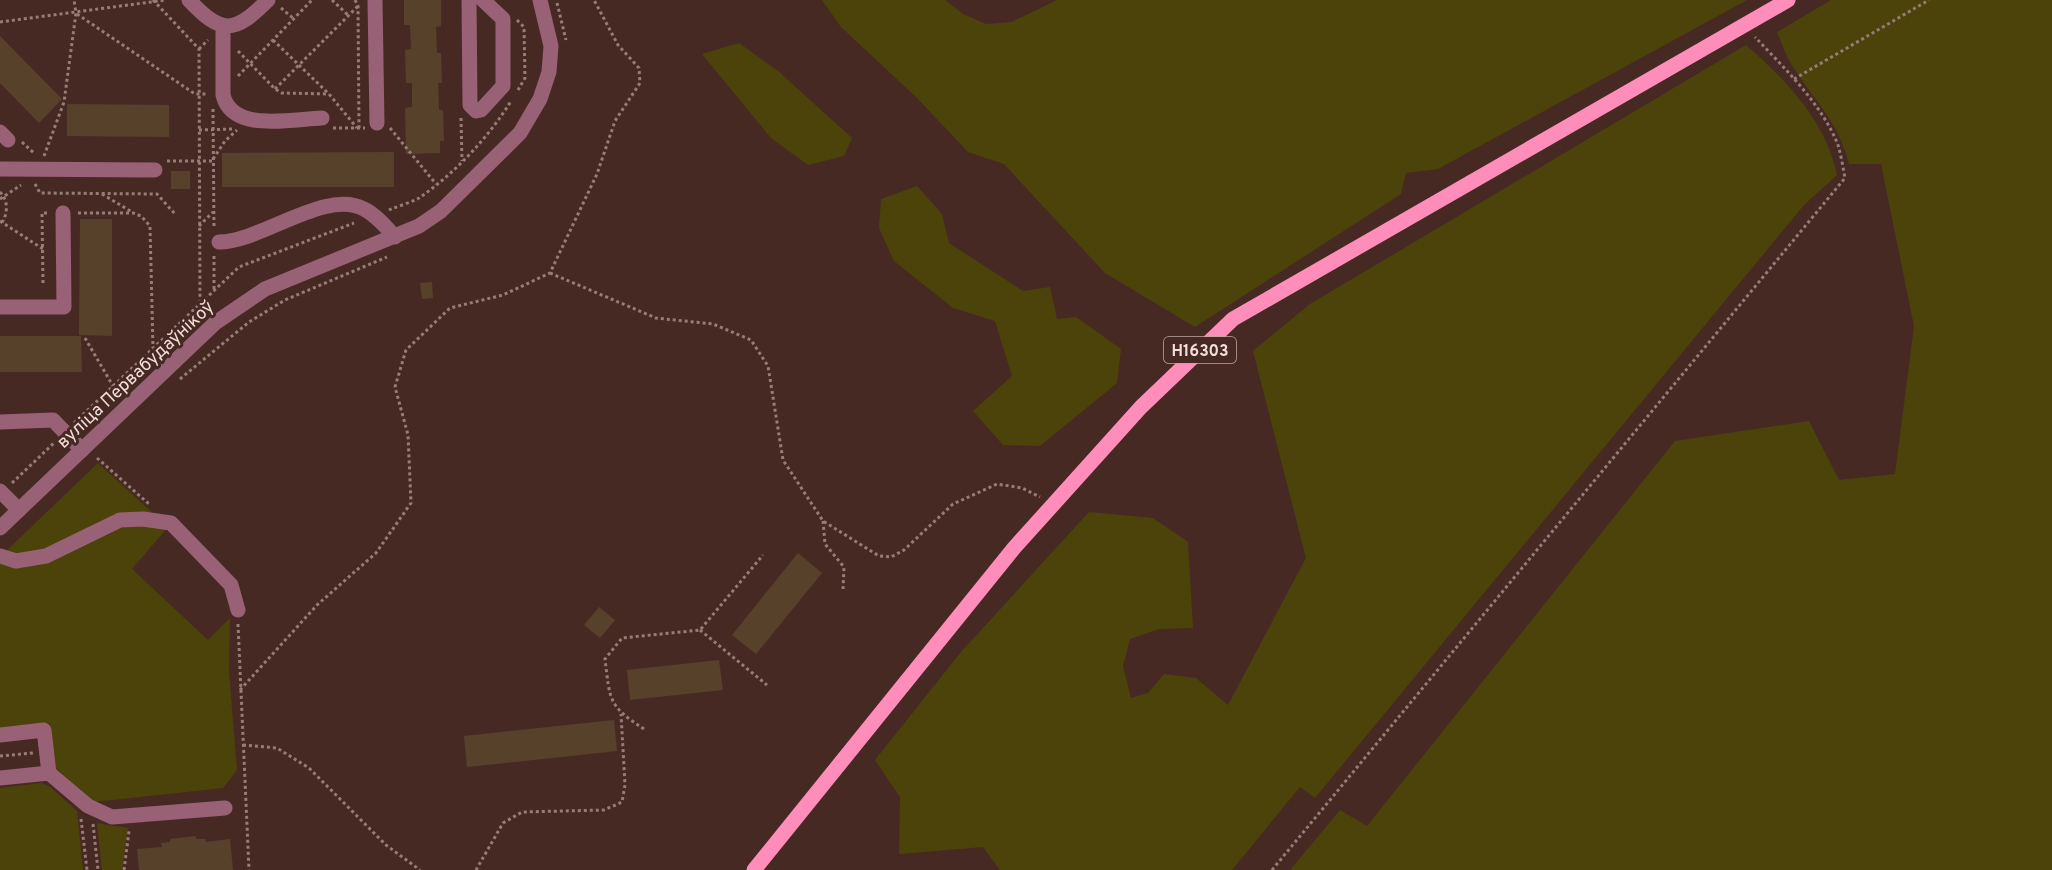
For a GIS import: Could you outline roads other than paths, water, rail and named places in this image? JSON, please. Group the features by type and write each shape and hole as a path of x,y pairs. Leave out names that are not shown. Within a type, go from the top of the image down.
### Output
{"main road":[{"name":"Н16303","path":"754,870 1014,548 1142,407 1233,319 1788,0"}],"street":[{"path":"189,0 206,18 223,26 237,25 249,19 268,0"},
{"path":"375,0 375,126"},
{"path":"469,0 470,105 476,111 481,110 503,86 503,19 483,0"},
{"name":"вуліца Первабудаўнікоў","path":"0,528 214,323 265,289 395,237 441,211 520,133 540,99 549,72 551,46 540,0"},
{"path":"223,26 223,95 231,112 248,121 322,123"},
{"path":"0,169 155,170"},
{"path":"215,241 235,242 330,206 349,204 363,208 374,215 395,237"},
{"path":"0,307 64,307 63,213"},
{"path":"0,422 53,420 82,450"},
{"path":"1,492 18,510"},
{"path":"0,556 16,561 46,556 120,520 143,519 171,523 231,585 238,610"},
{"path":"0,735 44,730 49,773 92,809 120,818 225,808"},
{"path":"0,778 49,773"}]}
